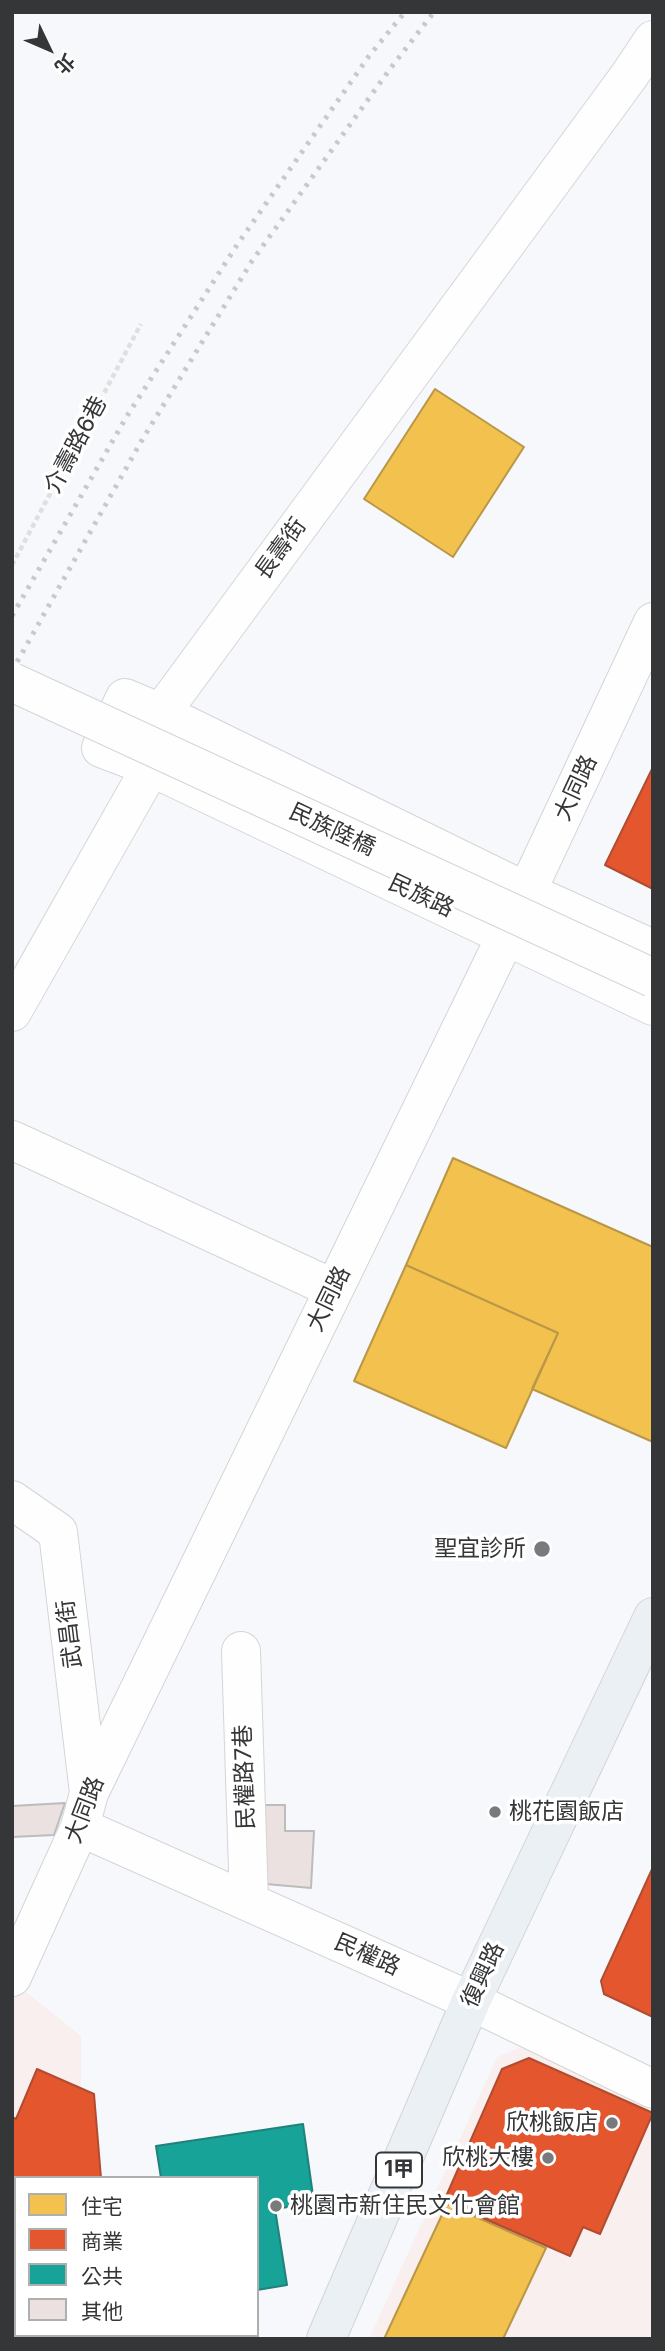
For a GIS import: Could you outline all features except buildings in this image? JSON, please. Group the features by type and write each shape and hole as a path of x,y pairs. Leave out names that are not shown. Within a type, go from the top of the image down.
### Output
{"main road":[{"name":"復興路","path":"326,2339 471,2001 653,1617"}],"street":[{"name":"長壽街","path":"162,713 641,84 653,40"},
{"name":"大同路","path":"12,1977 84,1810 506,936 653,622"},
{"name":"民族陸橋","path":"12,682 653,978"},
{"path":"12,1012 150,767 101,748 125,698 162,713 527,892 653,949"},
{"name":"民族路","path":"150,767 653,1006"},
{"path":"12,1140 334,1289"},
{"name":"武昌街","path":"12,1500 58,1532 84,1810"},
{"name":"民權路7巷","path":"241,1651 249,1902"},
{"name":"民權路","path":"84,1810 249,1902 471,2001 653,2088"}],"path":[{"name":"介壽路6巷","path":"12,565 141,324"}],"shaded area":[{"path":"16,1984 81,2036 81,2176 14,2176 12,2339 12,1993"},
{"path":"524,2046 653,2112 653,2339 369,2339 497,2057"}],"railway":[{"path":"12,616 127,416 237,245 369,56 405,12"},
{"path":"12,671 142,440 252,261 434,12"}],"place":[{"name":"聖宜診所","path":"542,1549"},
{"name":"桃花園飯店","path":"495,1812"},
{"name":"欣桃飯店","path":"612,2123"},
{"name":"欣桃大樓","path":"548,2158"},
{"name":"桃園市新住民文化會館","path":"276,2206"}]}
